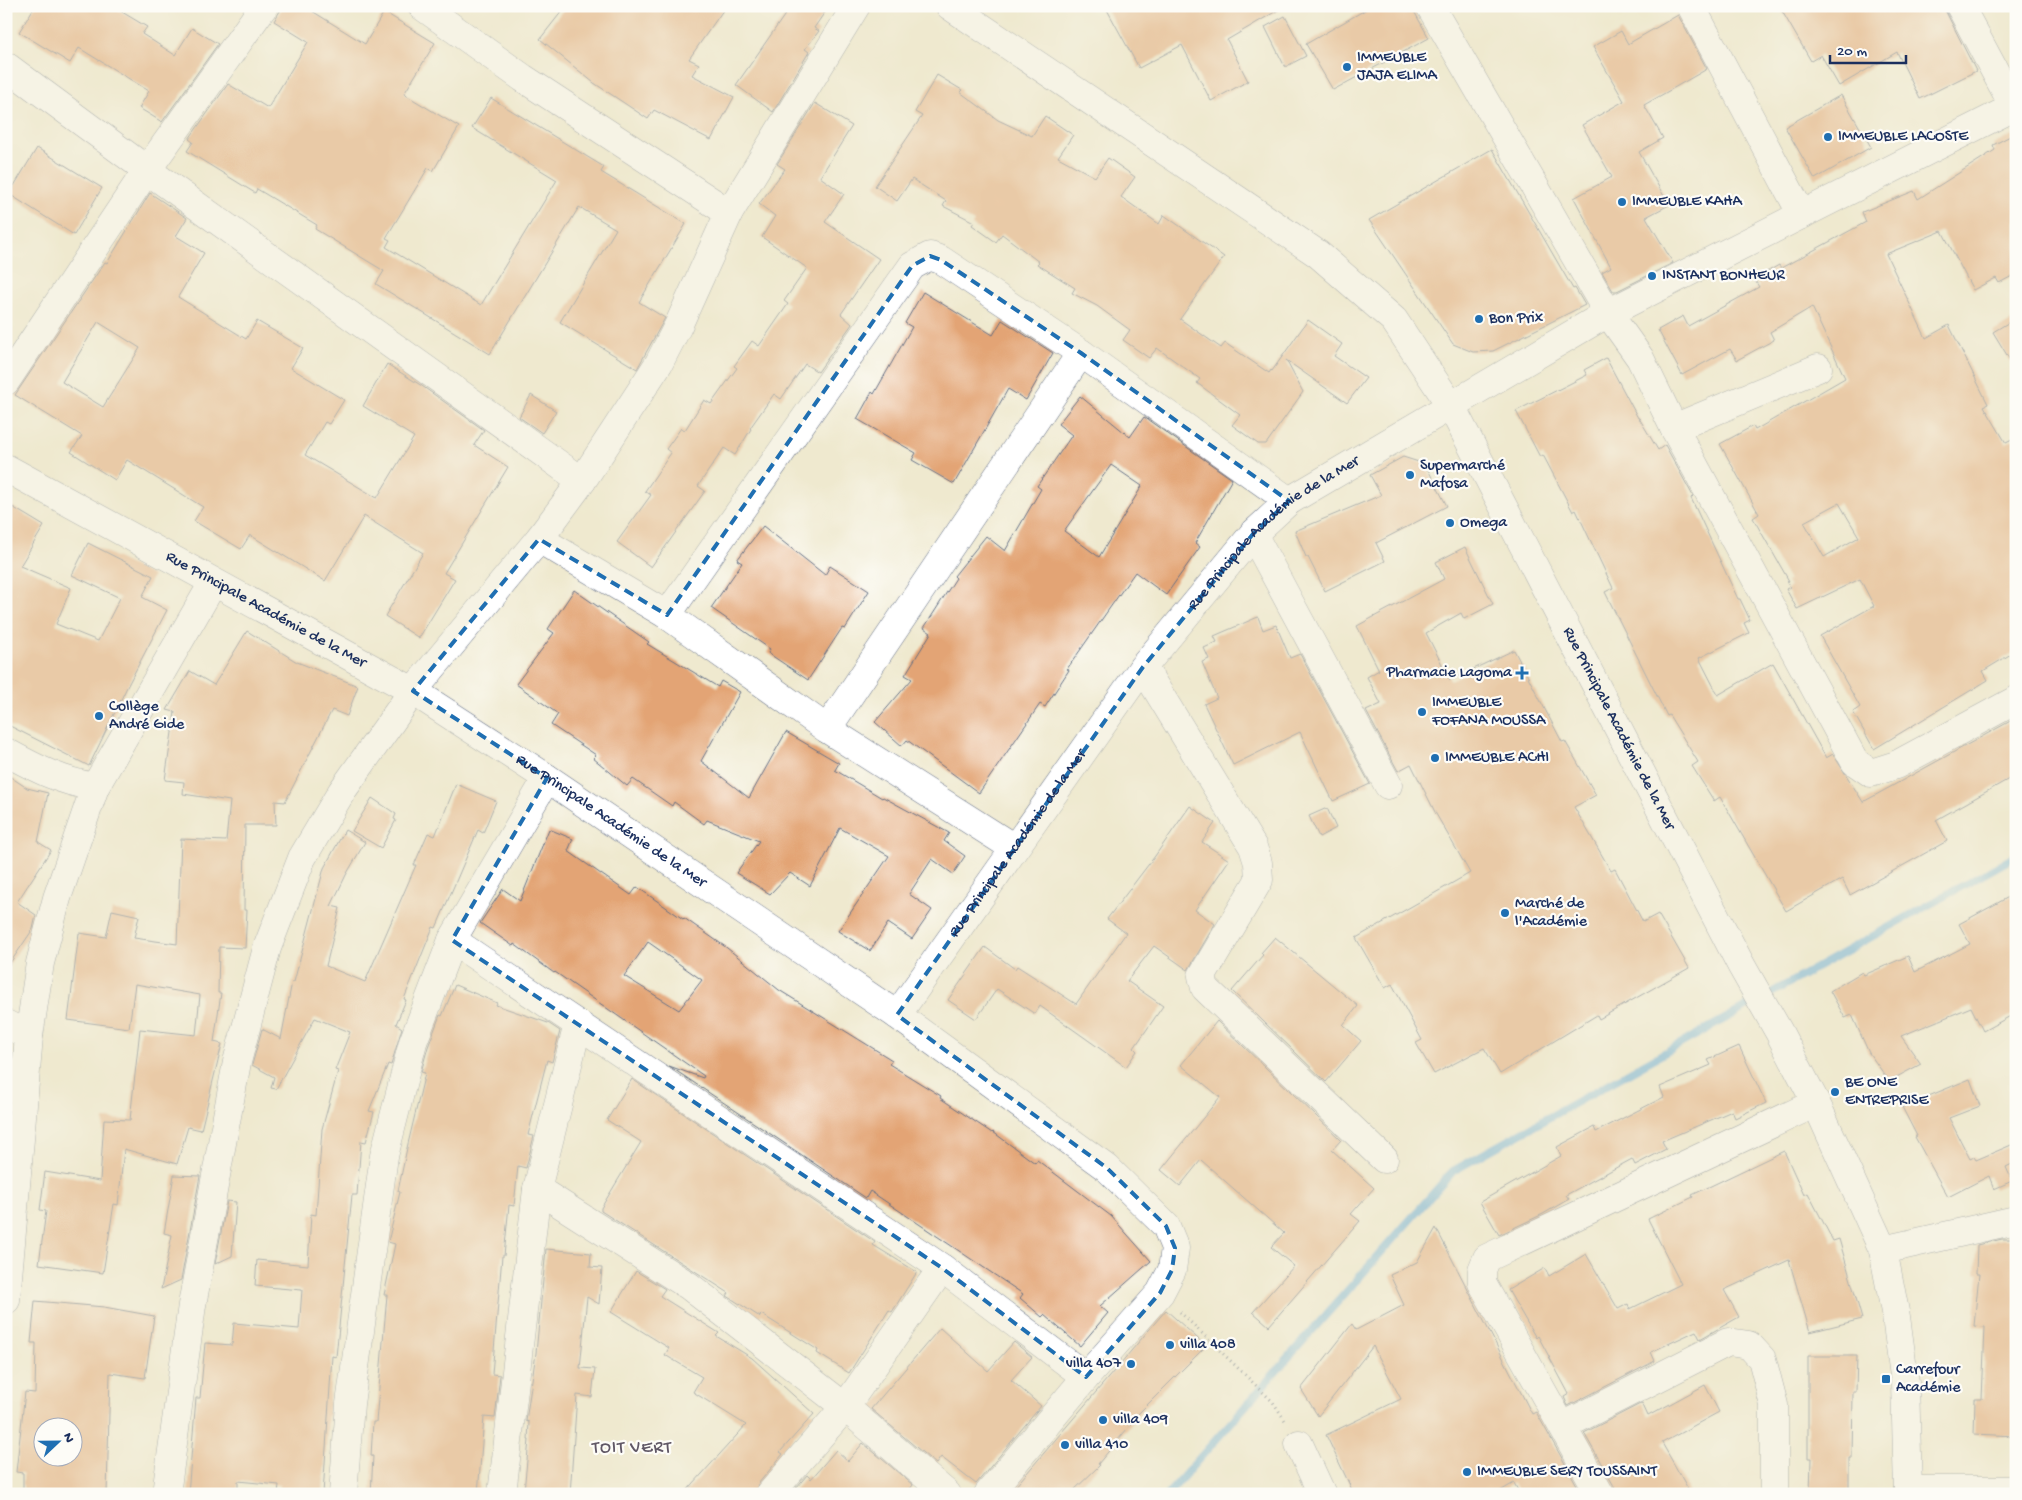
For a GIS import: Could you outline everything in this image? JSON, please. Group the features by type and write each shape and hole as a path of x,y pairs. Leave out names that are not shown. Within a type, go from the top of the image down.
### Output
{"street":[{"path":"6,381 147,170 264,6"},
{"path":"422,6 523,78 728,213"},
{"path":"166,1494 192,1305 237,1062 267,948 302,858 342,791 413,691 539,539 582,481 659,363 686,310 728,213 856,6"},
{"path":"950,6 1318,254 1394,320 1451,406 1608,313 2015,107 1960,6"},
{"path":"1430,6 1608,313 1640,358 1674,428 1855,762 1871,773 1896,765 2016,700"},
{"path":"1691,6 1802,215"},
{"path":"6,66 147,170 582,481"},
{"path":"667,615 912,266 930,256 941,260 1081,353 1289,501"},
{"path":"827,729 1081,353"},
{"path":"1674,428 1818,368"},
{"name":"Rue Principale Académie de la Mer","path":"6,468 413,691 547,778 897,1015 1142,667 1253,534 1289,501 1451,406 1742,965 1780,1032 1816,1103 1883,1250 1896,1317 1905,1383 1908,1492"},
{"path":"1253,534 1388,785"},
{"path":"539,539 667,615 827,729 1014,848"},
{"path":"6,1300 18,1030 40,963 55,908 95,787 214,583"},
{"path":"1142,667 1253,847 1258,863 1259,880 1202,976 1205,988 1384,1159"},
{"path":"6,752 48,775 77,784 95,787"},
{"path":"343,1494 350,1404 384,1156 413,1042 452,940 547,778"},
{"path":"452,940 942,1268 1086,1377"},
{"path":"897,1015 1107,1168 1166,1226 1175,1248 1172,1270 1160,1293 1086,1377 988,1494"},
{"path":"502,1494 537,1189 578,1024"},
{"path":"1600,1494 1482,1283 1482,1270 1487,1258 1816,1103"},
{"path":"537,1189 689,1286 845,1407 947,1494"},
{"path":"1883,1250 2016,1220"},
{"path":"770,1494 845,1407 942,1268"},
{"path":"1563,1426 1728,1342 1749,1345 1762,1359 1774,1406 1774,1494"},
{"path":"1299,1444 1322,1494"},
{"path":"1908,1492 2016,1490"}],"path":[{"path":"1160,1293 1273,1402"}],"highlighted area":[{"path":"930,256 941,260 1081,353 1289,501 1253,534 1143,667 897,1015 1107,1168 1166,1226 1175,1248 1172,1270 1160,1293 1086,1377 942,1268 452,940 547,778 413,691 539,539 667,615 912,266"}],"building":[{"path":"35,6 112,6 147,27 142,34 175,55 192,28 218,44 162,122 139,108 149,91 79,48 70,63 19,32"},
{"path":"283,6 304,6 365,44 384,12 435,43 404,94 459,127 433,171 428,168 386,238 390,240 386,247 481,305 557,180 472,128 491,98 604,167 601,172 686,224 639,302 665,318 637,369 560,322 616,229 579,207 490,354 376,284 384,271 315,229 317,225 257,189 255,193 187,151 193,142 189,139 228,84 268,108 308,42 274,21"},
{"path":"566,6 726,6 689,59 699,64 692,75 734,97 711,140 654,110 648,119 594,83 540,39"},
{"path":"791,6 829,6 814,28 819,31 805,49 809,52 773,112 736,85"},
{"path":"1105,6 1285,6 1227,40 1248,81 1211,101 1182,45 1139,68"},
{"name":"IMMEUBLE JAJA ELIMA","path":"1372,6 1411,6 1429,38 1333,90 1306,44"},
{"path":"1779,6 1943,6 1976,71 1920,99 1897,52 1839,86 1821,55 1811,61"},
{"path":"1678,15 1707,69 1644,105 1663,138 1639,152 1669,205 1646,217 1673,263 1617,291 1613,291 1602,272 1611,267 1574,198 1612,177 1582,125 1624,101 1593,47 1621,31 1628,44"},
{"path":"1285,16 1306,56 1285,67 1265,27"},
{"path":"937,75 962,90 960,92 998,120 1032,136 1045,116 1073,135 1058,157 1095,177 1108,158 1135,177 1121,197 1159,224 1164,215 1224,257 1180,319 1221,348 1225,343 1269,373 1308,320 1342,344 1334,356 1366,378 1347,403 1286,360 1303,392 1266,444 1258,444 1232,425 1240,415 1197,383 1200,379 1157,348 1149,358 1123,340 1130,330 1097,306 1072,293 1075,288 1037,264 1039,262 1002,234 996,242 972,225 974,222 943,206 946,201 912,179 897,201 875,186 922,116 915,112"},
{"name":"IMMEUBLE LACOSTE","path":"1841,95 1871,147 1815,179 1785,127"},
{"path":"815,103 852,126 820,177 844,194 825,222 879,259 841,314 852,324 818,372 805,364 781,399 774,394 750,428 735,455 724,448 698,486 705,491 651,567 617,542 651,495 645,491 671,453 666,449 681,428 685,430 704,400 711,404 737,368 734,366 752,341 759,346 788,304 784,301 807,268 762,237 775,216 759,204 785,169 777,164"},
{"path":"2016,133 2016,274 1999,283 1996,278 1973,290 1942,231 1886,254 1926,338 1949,325 1988,404 1984,406 2006,443 2016,438 2016,651 1983,671 1988,680 1874,749 1853,712 1860,707 1820,636 1874,606 1860,579 1797,609 1786,589 1790,587 1787,582 1789,581 1753,518 1759,514 1720,444 1753,426 1755,430 1845,378 1812,307 1770,332 1774,340 1737,360 1730,349 1682,375 1658,330 1683,316 1688,326 1759,287 1754,279 1779,265 1781,268 1866,222 1862,212 1914,191 1918,199 1995,150 1993,145","holes":["1839,503 1859,537 1824,557 1804,522"]},
{"path":"37,148 102,188 74,235 9,194"},
{"path":"1492,149 1573,289 1575,288 1585,305 1493,351 1473,352 1453,344 1369,220"},
{"path":"150,193 187,218 176,236 204,253 178,297 246,339 257,321 303,348 291,368 344,400 329,424 325,422 305,455 377,498 414,437 363,406 387,364 422,386 484,430 474,445 508,467 444,573 455,579 419,638 385,616 423,553 364,516 325,581 250,535 241,549 194,521 203,507 127,460 115,480 71,452 82,436 15,395 105,262 107,263","holes":["98,322 140,348 103,407 62,382"]},
{"path":"923,292 993,335 1002,320 1053,353 1026,400 1008,389 954,484 912,460 916,453 857,419 872,392 874,394 912,327 905,323"},
{"path":"2016,318 2016,370 1993,332"},
{"path":"1606,358 1638,418 1658,450 1665,445 1693,496 1691,498 1738,599 1740,599 1750,620 1744,623 1749,633 1699,658 1718,695 1773,663 1826,758 1833,754 1863,802 2016,718 2016,775 1936,820 1947,841 1850,895 1842,879 1786,911 1720,797 1714,801 1692,766 1698,762 1669,715 1667,716 1605,592 1613,588 1576,510 1573,512 1543,455 1540,457 1516,411 1587,375 1584,370"},
{"path":"531,395 556,411 542,433 519,417"},
{"path":"1080,396 1130,437 1144,417 1232,479 1195,543 1200,547 1166,595 1135,572 1067,669 1069,670 1045,707 1040,704 979,793 907,740 902,746 875,722 912,679 905,675 931,633 924,628 956,578 954,576 986,536 1005,551 1041,489 1037,486 1072,435 1058,424","holes":["1111,465 1142,486 1099,557 1064,531"]},
{"path":"1403,457 1425,464 1447,506 1376,543 1385,561 1325,591 1308,557 1306,557 1295,531 1381,495 1370,475"},
{"path":"6,503 44,526 20,566 71,588 56,624 98,641 120,598 72,575 88,543 153,576 142,597 167,610 89,766 6,724"},
{"path":"763,526 825,575 830,566 869,591 845,629 842,628 808,680 768,653 770,649 711,608 742,563 737,560"},
{"path":"1465,547 1493,604 1464,619 1461,613 1426,633 1450,680 1514,650 1562,742 1565,741 1596,795 1574,807 1611,871 1615,869 1643,922 1658,914 1689,968 1599,1019 1597,1015 1500,1074 1484,1048 1434,1074 1416,1043 1422,1040 1392,984 1385,988 1356,938 1470,873 1436,814 1411,764 1398,771 1366,711 1381,704 1367,677 1379,670 1357,626 1444,579 1436,562"},
{"path":"574,590 649,642 647,644 718,687 721,681 740,692 701,761 749,798 786,732 839,763 835,770 882,798 949,833 944,841 965,856 953,874 932,859 909,894 932,910 912,939 888,923 870,951 838,931 889,856 840,828 810,886 790,873 770,894 736,873 759,841 707,820 704,824 674,802 672,806 633,779 627,786 593,758 596,755 551,725 558,714 516,684 554,633 548,629"},
{"path":"1258,617 1263,630 1276,625 1290,658 1300,654 1370,784 1333,801 1300,732 1233,765 1204,704 1217,698 1202,662 1209,659 1204,648 1217,642 1214,636"},
{"path":"247,631 297,662 358,686 347,716 332,710 285,802 275,801 276,825 245,825 244,910 247,910 245,948 219,947 218,993 221,993 214,1042 222,1044 201,1130 188,1127 177,1164 124,1149 118,1205 114,1204 103,1273 39,1264 46,1211 40,1210 45,1172 100,1181 104,1119 130,1120 140,1029 196,1035 200,995 135,984 129,1028 68,1020 79,933 106,937 112,910 139,916 134,938 177,944 181,839 226,841 230,801 183,794 184,782 165,780 175,712 167,710 190,671 214,685"},
{"path":"6,774 27,788 48,793 38,842 51,850 17,902 36,915 33,929 6,969"},
{"path":"456,784 496,801 483,833 478,830 436,928 433,927 404,999 406,1000 396,1024 402,1028 391,1065 388,1064 369,1111 374,1112 366,1142 361,1141 357,1195 352,1195 336,1357 332,1356 323,1494 278,1494 279,1485 238,1481 238,1494 188,1494 196,1398 200,1398 205,1343 232,1345 234,1323 299,1329 302,1290 255,1286 257,1260 308,1265 311,1214 316,1215 322,1129 338,1071 335,1070 350,1032 315,1018 276,1089 271,1088 274,1077 252,1065 262,1029 281,1039 292,982 294,982 324,868 345,830 365,842 331,906 340,908 326,966 365,982 428,833 435,836"},
{"path":"372,798 396,814 394,819 396,820 381,848 352,831"},
{"path":"1190,806 1215,823 1202,842 1229,860 1195,910 1215,924 1188,970 1154,946 1127,981 1163,1006 1134,1048 1137,1051 1126,1067 1040,1006 1035,1014 997,989 976,1019 948,1000 985,947 1015,969 1017,966 1076,1004 1126,933 1107,919"},
{"path":"1327,808 1336,828 1319,837 1309,816"},
{"path":"549,829 573,839 568,851 631,895 637,887 727,948 779,990 892,1060 889,1064 941,1096 940,1098 993,1132 1035,1163 1037,1160 1111,1216 1151,1261 1100,1306 1108,1313 1080,1346 1044,1315 1042,1317 1020,1298 1023,1294 870,1191 866,1198 669,1066 703,1078 704,1076 555,972 480,923 503,889 520,901","holes":["648,942 702,980 679,1010 624,976"]},
{"path":"2016,893 2016,1013 1983,1031 1971,1007 1901,1036 1921,1064 1889,1081 1869,1053 1852,1015 1845,1018 1830,991 1862,972 1864,975 1908,956 1915,972 1970,944 1959,924"},
{"path":"1275,937 1358,1006 1343,1025 1361,1041 1326,1082 1232,991 1263,955 1261,953"},
{"path":"455,985 497,1003 496,1005 548,1023 560,1031 552,1062 547,1060 528,1135 534,1136 526,1168 518,1166 514,1206 509,1205 504,1256 502,1256 492,1374 500,1375 495,1418 484,1417 478,1494 371,1494 373,1422 376,1422 387,1295 384,1295 395,1244 388,1242 400,1192 398,1191 407,1148 425,1073 421,1072 440,1015 442,1016"},
{"path":"1217,1021 1341,1140 1332,1150 1374,1188 1351,1214 1360,1221 1269,1326 1253,1312 1294,1266 1271,1247 1284,1233 1201,1160 1180,1186 1161,1170 1220,1097 1181,1065"},
{"path":"1739,1046 1766,1103 1735,1118 1732,1111 1662,1141 1666,1149 1635,1165 1632,1159 1566,1195 1569,1199 1543,1214 1499,1235 1480,1202 1561,1156 1557,1147 1594,1127 1596,1132 1664,1097 1660,1087 1711,1065 1708,1060"},
{"path":"632,1079 875,1242 873,1245 917,1272 892,1312 889,1310 849,1373 817,1353 818,1350 761,1314 760,1317 727,1296 729,1293 601,1211 601,1208 641,1142 607,1120"},
{"path":"1970,1079 1980,1106 1949,1118 1970,1159 1974,1157 1976,1160 2016,1143 2016,1162 2006,1167 2012,1181 1994,1189 1989,1176 1948,1197 1915,1137 1917,1136 1902,1107"},
{"path":"1784,1151 1804,1195 1808,1193 1833,1241 1839,1239 1862,1319 1810,1332 1789,1260 1724,1290 1739,1317 1700,1339 1696,1331 1651,1352 1655,1361 1568,1406 1564,1397 1569,1394 1538,1336 1536,1338 1508,1290 1545,1268 1549,1276 1586,1254 1618,1309 1628,1304 1630,1309 1681,1284 1648,1219 1693,1197 1692,1195"},
{"path":"174,1175 200,1176 181,1280 161,1289 172,1235 164,1233"},
{"path":"227,1201 236,1202 232,1256 215,1264"},
{"path":"1436,1228 1532,1414 1536,1412 1582,1494 1520,1494 1514,1483 1495,1494 1354,1494 1326,1435 1401,1399 1373,1346 1318,1416 1301,1389 1352,1324 1356,1330 1404,1305 1390,1275 1417,1262"},
{"path":"2002,1239 2016,1239 2016,1436 1974,1434 1975,1399 1982,1399 1985,1327 1974,1326 1979,1274 1976,1274 1977,1245"},
{"path":"546,1249 591,1253 590,1267 602,1268 599,1304 587,1297 580,1368 595,1369 592,1397 577,1395 570,1494 524,1491 529,1440 529,1422 526,1421 536,1353"},
{"path":"636,1271 665,1289 660,1296 719,1333 716,1336 752,1358 814,1414 780,1452 783,1454 758,1484 755,1494 684,1494 746,1425 693,1392 702,1377 665,1355 669,1348 611,1312"},
{"path":"35,1301 104,1307 154,1316 145,1378 110,1373 107,1494 23,1494 23,1473 16,1472 25,1392 35,1393 36,1343 31,1343"},
{"path":"1166,1310 1206,1346 1130,1422 1132,1423 1098,1464 1100,1465 1070,1494 1009,1494"},
{"path":"940,1328 988,1371 1014,1342 1032,1357 1011,1380 1041,1406 976,1484 941,1457 936,1464 871,1409"},
{"path":"1808,1356 1857,1356 1856,1392 1853,1392 1852,1458 1849,1458 1849,1494 1810,1494 1811,1458 1808,1458"},
{"path":"1705,1385 1719,1412 1662,1443 1691,1494 1616,1494 1614,1486 1584,1433 1642,1403 1648,1416"},
{"path":"863,1443 913,1485 906,1494 791,1494 807,1475 811,1479 836,1450 848,1461"}],"waterway":[{"path":"1168,1494 1453,1171 2016,856"}],"place":[{"name":"IMMEUBLE JAJA ELIMA","path":"1347,67"},
{"name":"IMMEUBLE LACOSTE","path":"1828,137"},
{"name":"IMMEUBLE KAHA","path":"1622,202"},
{"name":"INSTANT BONHEUR","path":"1652,276"},
{"name":"Bon Prix","path":"1479,319"},
{"name":"Supermarché Mafosa","path":"1410,475"},
{"name":"Omega","path":"1450,523"},
{"name":"Pharmacie Lagoma","path":"1522,673"},
{"name":"IMMEUBLE FOFANA MOUSSA","path":"1422,712"},
{"name":"Collège André Gide","path":"99,716"},
{"name":"IMMEUBLE ACHI","path":"1435,758"},
{"name":"Marché de l'Académie","path":"1505,913"},
{"name":"BE ONE ENTREPRISE","path":"1835,1092"},
{"name":"villa 408","path":"1170,1345"},
{"name":"villa 407","path":"1131,1364"},
{"name":"Carrefour Académie","path":"1886,1379"},
{"name":"villa 409","path":"1103,1420"},
{"name":"villa 410","path":"1065,1445"},
{"name":"IMMEUBLE SERY TOUSSAINT","path":"1467,1472"}],"district":[{"name":"TOIT VERT","path":"632,1448"}]}
